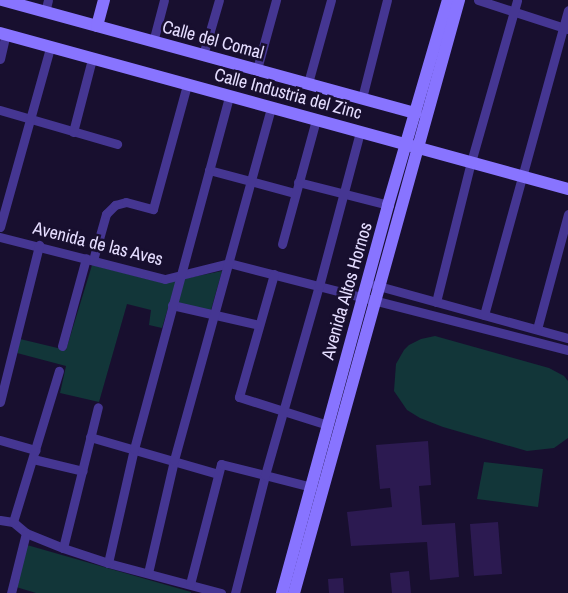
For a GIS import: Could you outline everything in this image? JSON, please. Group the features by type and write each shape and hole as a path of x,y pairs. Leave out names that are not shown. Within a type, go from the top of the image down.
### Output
{"street":[{"name":"Calle del Comal","path":"2,0 46,6 97,26 421,114"},
{"path":"97,26 104,0"},
{"path":"153,42 164,0"},
{"path":"203,55 219,0"},
{"path":"257,69 276,0"},
{"path":"308,83 331,0"},
{"path":"362,98 388,0"},
{"name":"Avenida Altos Hornos","path":"294,593 369,299 421,114 448,0"},
{"name":"Avenida Altos Hornos","path":"421,114 459,0"},
{"path":"478,0 566,28"},
{"path":"436,302 471,162 517,0"},
{"path":"484,315 522,176 566,28 568,10"},
{"path":"0,59 3,34"},
{"name":"Calle Industria del Zinc","path":"3,34 568,189"},
{"path":"0,227 50,48"},
{"path":"73,132 92,59"},
{"path":"62,346 106,214 115,205 126,202 153,209 187,85"},
{"path":"108,564 134,448 229,96"},
{"path":"148,573 174,460 271,108"},
{"path":"0,110 117,144"},
{"path":"282,244 316,120"},
{"path":"236,593 265,474 319,286 360,132"},
{"name":"Avenida Altos Hornos","path":"373,285 388,206 412,146"},
{"path":"209,170 295,194"},
{"path":"298,182 388,206"},
{"path":"537,329 568,214"},
{"name":"Avenida de las Aves","path":"0,237 39,245 165,279 229,262"},
{"path":"0,402 2,385 39,245"},
{"path":"229,262 568,350"},
{"path":"274,274 239,397 328,425"},
{"path":"373,285 568,338"},
{"name":"Avenida Altos Hornos","path":"282,593 328,425 369,299"},
{"path":"172,305 259,325"},
{"path":"13,522 35,455 59,371"},
{"path":"63,548 98,407"},
{"path":"90,437 134,448 218,474"},
{"path":"0,440 35,455 83,471"},
{"path":"190,584 221,464 312,487"},
{"path":"0,520 13,522 26,533 108,564 221,593"},
{"path":"14,592 26,533"}],"green space":[{"path":"92,265 163,283 222,271 209,317 168,308 162,328 149,325 151,310 127,304 99,402 60,393 66,366 17,353 20,339 66,350"},
{"path":"435,336 549,368 564,376 568,381 568,438 554,448 527,451 443,427 420,418 407,410 394,391 396,364 409,345 421,339"},
{"path":"484,462 543,469 538,507 477,499"},
{"path":"27,545 191,593 36,593 16,587"}],"building":[{"path":"428,441 431,485 419,486 422,525 455,523 459,577 430,580 427,542 351,546 347,512 392,507 390,488 380,489 376,445"},
{"path":"498,522 502,574 474,576 470,524"},
{"path":"409,571 411,593 392,593 390,573"},
{"path":"343,578 344,593 329,593 328,579"}]}
